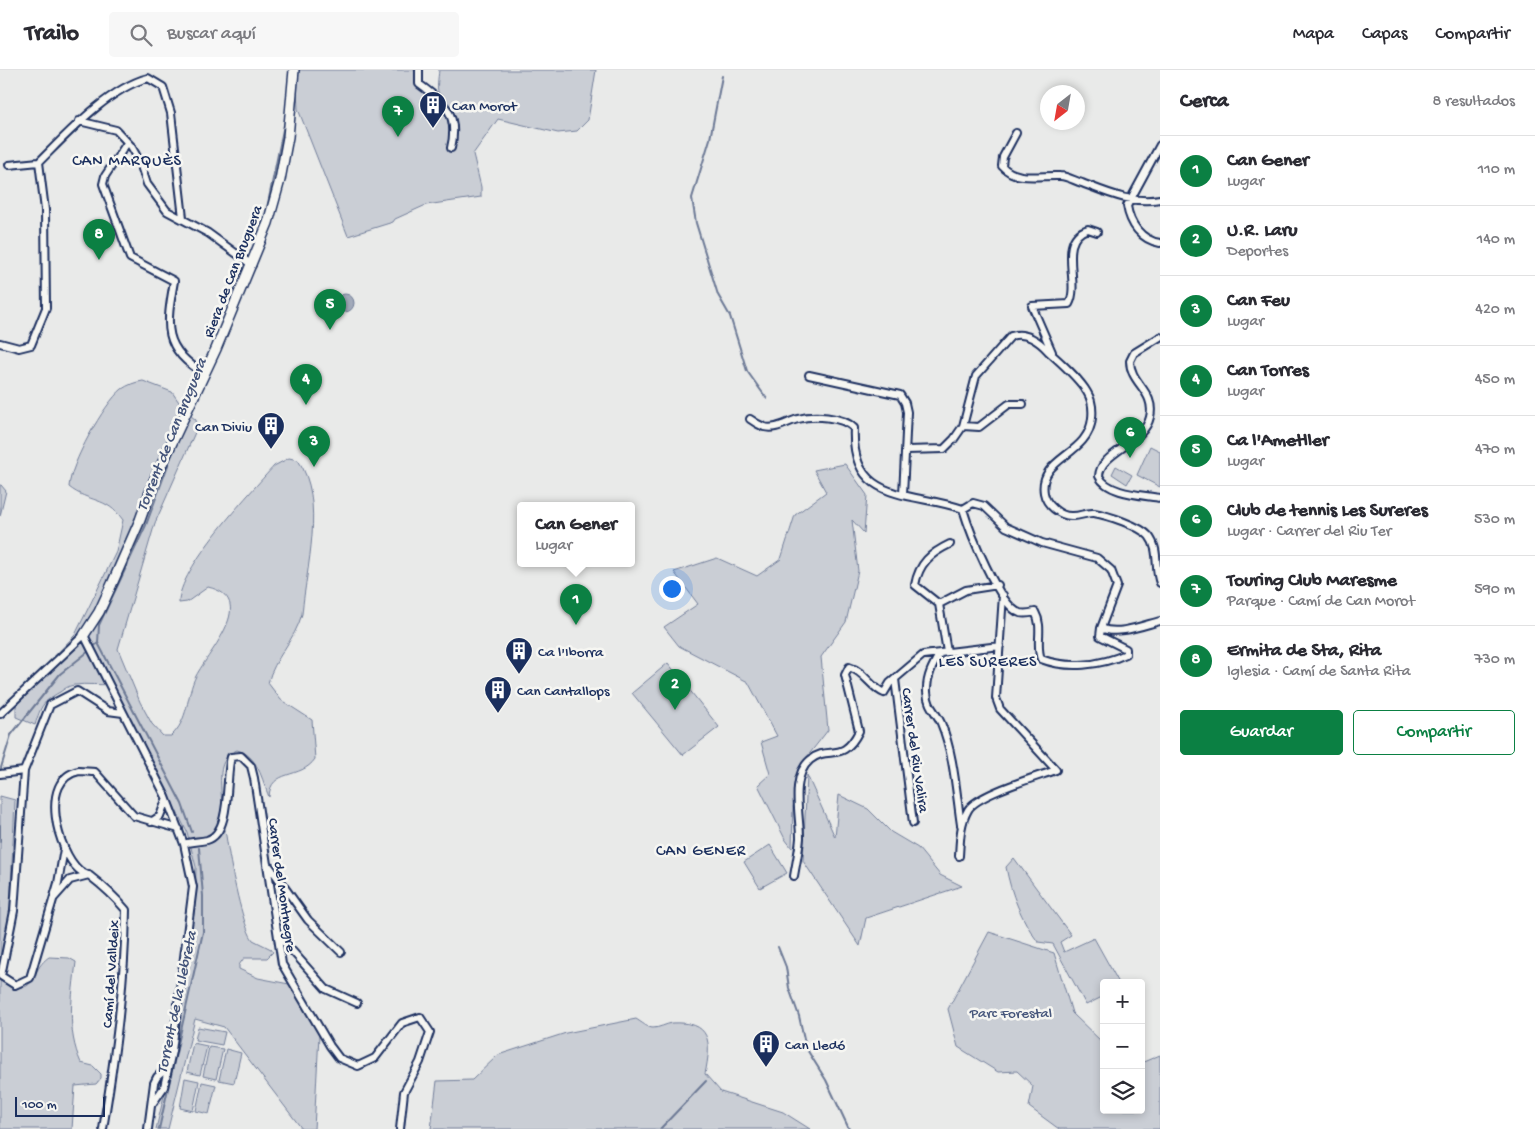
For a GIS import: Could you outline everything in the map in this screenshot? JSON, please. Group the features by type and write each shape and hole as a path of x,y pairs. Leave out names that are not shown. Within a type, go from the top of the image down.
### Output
{"street":[{"name":"Riera de Can Bruguera","path":"84,635 99,612 140,520 154,481 205,374 268,223 280,180 288,138 294,70"},
{"path":"419,70 419,84 453,116 454,128 451,148"},
{"path":"9,164 39,162 79,121 134,82 148,78 163,87 171,113 183,218"},
{"path":"79,121 116,130 139,160 147,184 157,199 168,210 208,233 252,265"},
{"path":"1016,133 1003,157 1002,166 1007,172 1017,176 1063,176 1108,194 1131,199 1160,199"},
{"path":"128,144 105,176 102,184 130,258 174,281 169,315 174,350 190,366 205,374"},
{"path":"1160,145 1128,206 1134,226 1150,240 1160,243"},
{"path":"0,343 19,348 30,345 46,308 46,210 39,162"},
{"path":"1053,356 1032,306 1069,304 1072,300 1072,248 1075,238 1088,229 1097,232"},
{"path":"906,450 944,449 963,426 976,376 1011,336 1017,334 1029,337 1053,356 1085,389 1091,400 1093,413 1090,430 1086,439 1054,465 1046,476 1043,488 1046,500 1055,510 1070,516 1093,512 1140,529 1150,538 1156,548 1160,583"},
{"path":"1160,337 1134,353 1130,361 1131,370 1149,396 1151,404 1150,418 1140,435 1103,463 1099,476 1103,482 1115,489 1160,498"},
{"path":"810,375 900,395 905,403 907,412 903,495"},
{"path":"963,426 980,427 1009,404 1023,404"},
{"path":"750,419 764,427 786,424 798,419 823,417 850,424 854,428 853,444 857,461 874,485 903,495 940,501 963,508 972,503 984,506 1006,527 1042,543 1097,558 1111,570 1117,586 1101,628 1100,636 1126,649 1126,654 1118,658 1085,665 1065,665 1041,658 1039,653 1041,622 1035,612 1020,613 1011,607 980,558 963,508"},
{"path":"939,604 915,585 916,579 926,558 950,544"},
{"path":"939,604 966,590 998,586"},
{"path":"961,827 968,808 979,799 1056,770 1000,708 996,698 1003,595"},
{"path":"939,604 943,652 929,672 927,691 930,708 941,722 950,758 961,827 959,856"},
{"path":"1101,628 1106,630 1124,629 1160,621"},
{"path":"0,714 84,635 166,797 179,829 193,887 172,1051 164,1087 153,1103"},
{"path":"794,876 800,838 798,804 804,767 821,754 842,751 852,746 859,731 845,674 850,667 856,669 877,690 884,693 895,679 923,655 1000,646"},
{"name":"Carrer del Riu Valira","path":"895,679 914,823"},
{"path":"64,849 58,883 30,978 15,985 2,976 14,911 24,771 50,705 77,691 108,710 123,713"},
{"name":"Carrer del Montnegre","path":"184,844 197,839 207,840 217,834 225,817 227,769 230,757 241,756 251,766 254,778 269,866 282,964 339,1058 358,1066 374,1058 402,1023 420,1017 430,1032 420,1062 404,1092 400,1129"},
{"path":"0,774 24,771"},
{"name":"Camí del Valldeix","path":"103,1129 117,1042 125,960 126,910 114,895 79,870 64,849 56,820 55,796 61,782 78,771 95,772 134,816 179,829"},
{"path":"151,822 160,816 166,805 166,797"},
{"path":"269,866 308,920 341,952"},
{"path":"52,900 70,880 89,876"},
{"path":"278,935 326,989 357,1003"},
{"path":"148,1129 153,1103 154,1083 157,1077 168,1067"}],"green space":[{"path":"296,70 419,70 419,85 453,116 454,107 443,101 438,93 439,70 596,70 588,120 577,131 558,133 498,119 473,154 481,187 481,197 426,205 395,219 393,222 348,236 298,109"},
{"path":"143,381 172,392 185,411 196,420 197,428 155,523 118,649 140,702 152,724 163,736 171,736 181,723 196,676 219,640 230,614 229,602 223,593 208,587 187,602 179,603 182,588 190,571 233,512 274,466 289,458 298,460 306,476 311,494 313,514 312,535 302,614 295,632 275,665 268,683 281,700 312,720 315,759 302,770 280,778 275,782 269,797 255,763 250,757 237,750 224,761 221,781 229,855 247,928 253,940 271,949 273,952 267,958 244,958 239,965 239,969 258,978 289,984 319,1035 314,1129 302,1129 224,1027 195,1019 168,1129 156,1129 173,1058 195,906 196,867 187,832 113,684 79,684 66,688 46,702 35,725 16,717 16,699 20,692 75,635 116,552 123,520 117,512 104,503 83,496 69,487 81,450 106,407 122,389"},
{"path":"1150,446 1160,451 1160,487 1137,475"},
{"path":"845,464 867,495 864,533 852,520 858,571 846,622 821,657 828,730 803,762 793,807 792,848 785,839 758,785 770,774 761,742 777,736 748,682 679,646 664,627 698,604 674,572 717,558 757,576 781,559 795,515 826,492 814,470"},
{"path":"1116,466 1132,475 1127,484 1112,474"},
{"path":"0,485 6,491 0,516"},
{"path":"668,663 719,727 683,755 632,693"},
{"path":"807,775 835,837 839,795 868,809 891,832 918,848 940,875 962,886 866,918 860,946 803,861"},
{"path":"0,796 15,800 9,929 1,977 21,987 27,986 42,963 49,957 69,958 76,962 71,1013 73,1038 81,1063 93,1066 101,1074 101,1078 96,1084 75,1086 72,1129 0,1129"},
{"path":"770,845 787,873 760,888 744,862"},
{"name":"Parc Forestal","path":"1014,858 1071,935 1060,942 1064,952 1094,938 1117,979 1100,979 1100,998 1086,1005 1053,944 1038,942 1017,906 1006,867"},
{"name":"Parc Forestal","path":"989,932 1054,953 1072,1013 1100,1040 1100,1114 1145,1114 1145,1061 1160,1055 1160,1129 1059,1129 1029,1107 1033,1086 1017,1071 998,1072 958,1047 948,1009"},
{"path":"636,1019 651,1028 672,1023 695,1025 706,1035 708,1043 705,1074 721,1092 783,1112 810,1129 431,1129 437,1081 472,1080 498,1055 566,1033"},
{"path":"198,1027 225,1032 222,1045 195,1040"},
{"path":"193,1043 207,1046 200,1075 187,1072"},
{"path":"209,1047 223,1049 216,1079 203,1076"},
{"path":"226,1049 241,1053 234,1083 219,1080"},
{"path":"185,1078 199,1081 193,1111 180,1108"},
{"path":"202,1082 216,1085 209,1114 196,1111"}],"water":[{"path":"341,294 349,294 354,299 352,310 341,312 336,307 336,299"}],"waterway":[{"name":"Torrent de Can Bruguera","path":"289,70 289,76"},
{"path":"722,76 710,139 692,198 696,223 718,295 730,316 747,371 767,399"},
{"name":"Torrent de Can Bruguera","path":"252,251 266,213 285,120"},
{"name":"Torrent de Can Bruguera","path":"92,648 98,643 99,625 146,525 175,446"},
{"name":"Torrent de la Llebreta","path":"98,643 182,804 192,832"},
{"name":"Torrent de Can Bruguera","path":"0,771 11,735 60,674 89,651"},
{"name":"Torrent de Can Bruguera","path":"0,825 0,842"},
{"name":"Torrent de la Llebreta","path":"159,1129 203,932 203,896 199,848"},
{"path":"778,947 786,967 789,988 799,1016 806,1048 826,1080 849,1129"},
{"path":"660,1129 706,1081"}],"place":[{"name":"Can Morot","path":"433,129"},
{"name":"Touring Club Maresme","path":"398,137"},
{"name":"Ermita de Sta, Rita","path":"99,260"},
{"name":"Ca l'Ametller","path":"330,330"},
{"name":"Can Torres","path":"306,405"},
{"name":"Can Diviu","path":"271,450"},
{"name":"Club de tennis Les Sureres","path":"1130,458"},
{"name":"Can Feu","path":"314,467"},
{"name":"Can Gener","path":"576,625"},
{"name":"Ca l'Iborra","path":"519,675"},
{"name":"U.R. Laru","path":"675,710"},
{"name":"Can Cantallops","path":"498,714"},
{"name":"Can Lledó","path":"766,1068"}],"district":[{"name":"CAN MARQUÈS","path":"127,159"},
{"name":"LES SURERES","path":"988,660"},
{"name":"CAN GENER","path":"701,849"}]}
